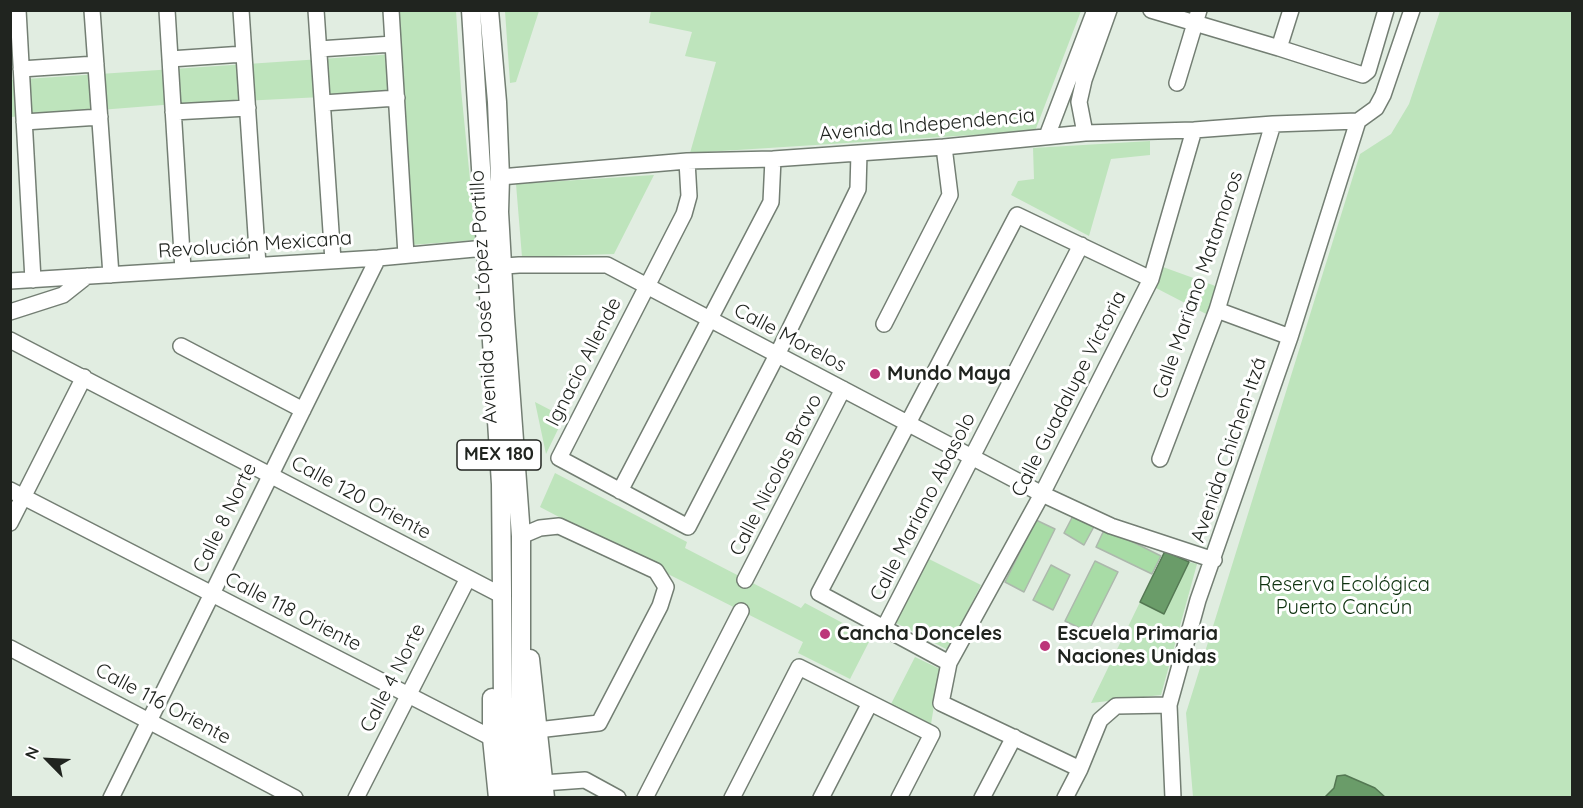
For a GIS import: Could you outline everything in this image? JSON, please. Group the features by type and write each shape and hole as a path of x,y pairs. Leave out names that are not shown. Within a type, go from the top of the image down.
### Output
{"main road":[{"name":"Avenida José López Portillo","path":"471,10 495,266 505,317 521,536 522,590 512,701 511,798"},
{"name":"Avenida José López Portillo","path":"489,10 497,102 500,177 499,212 494,247"},
{"name":"Avenida José López Portillo","path":"495,266 489,316 501,484 501,595 512,701 528,798"},
{"path":"522,590 544,790"},
{"path":"498,798 492,738 492,690 501,595"}],"street":[{"path":"18,10 33,280"},
{"path":"92,10 111,275"},
{"path":"167,10 183,270"},
{"path":"241,10 258,265"},
{"path":"316,10 333,261"},
{"path":"391,10 406,255"},
{"path":"1047,135 1095,10"},
{"path":"1085,133 1079,102 1084,80 1109,10"},
{"path":"1151,10 1198,16 1279,48 1358,75 1363,75 1368,71 1386,10"},
{"path":"1279,48 1291,10"},
{"path":"1358,121 1376,108 1387,84 1412,10"},
{"path":"1177,83 1198,16"},
{"path":"319,49 393,44"},
{"path":"170,59 244,54"},
{"path":"21,69 96,64"},
{"path":"323,103 397,98"},
{"path":"173,112 248,108"},
{"path":"24,122 100,117"},
{"name":"Avenida Independencia","path":"500,177 687,160 773,159 944,147 1047,135 1358,121"},
{"name":"Avenida Chichen-Itzá","path":"1173,798 1168,705 1198,600 1214,560 1290,337 1358,121"},
{"name":"Calle Mariano Matamoros","path":"1160,459 1217,310 1273,124"},
{"name":"Calle Guadalupe Victoria","path":"1014,737 941,703 949,663 1042,494 1151,279 1194,130"},
{"path":"884,324 950,195 944,147"},
{"path":"773,159 771,202 620,491 688,527 777,355 858,189 860,153"},
{"name":"Ignacio Allende","path":"620,491 559,458 684,214 689,196 687,160"},
{"path":"949,663 819,593 907,423 1017,215 1151,279"},
{"name":"Calle Mariano Abasolo","path":"884,628 1081,245"},
{"name":"Revolución Mexicana","path":"10,281 378,258 494,247"},
{"name":"Calle 8 Norte","path":"111,798 378,258"},
{"name":"Calle Morelos","path":"495,266 607,265 1042,494 1111,526 1214,560"},
{"path":"10,312 63,295 87,276"},
{"path":"1217,310 1290,337"},
{"name":"Calle 120 Oriente","path":"10,340 501,595"},
{"path":"181,346 303,410"},
{"path":"10,523 17,493 84,377"},
{"name":"Calle Nicolas Bravo","path":"745,580 843,390"},
{"name":"Calle 118 Oriente","path":"17,493 492,738"},
{"path":"521,536 540,528 559,526 656,571 666,587 660,606 599,723 537,730"},
{"name":"Calle 4 Norte","path":"356,798 468,578"},
{"path":"645,798 741,611"},
{"name":"Calle 116 Oriente","path":"10,648 295,798"},
{"path":"732,798 799,667 932,734 899,798"},
{"path":"821,798 870,703"},
{"path":"1065,798 1080,769 1100,720 1116,706 1168,705"},
{"path":"982,798 1014,737 1080,769"},
{"path":"544,790 585,780 618,798"}],"green space":[{"path":"651,10 1081,11 1035,131 690,153 716,62 685,56 692,32 649,23"},
{"path":"393,11 456,11 461,89 476,240 411,245 401,93 163,105 11,117 11,80 395,54"},
{"path":"505,11 539,11 516,82 510,83"},
{"name":"Reserva Ecológica Puerto Cancún","path":"1440,11 1572,11 1572,797 1193,797 1186,713 1360,154 1391,134 1409,104"},
{"path":"1150,141 1150,155 1111,159 1089,236 1011,195 1018,181 1034,179 1033,148"},
{"path":"654,175 614,254 522,257 516,184"},
{"path":"1163,267 1221,288 1210,316 1156,288"},
{"path":"535,402 564,417 546,454"},
{"path":"555,473 687,542 685,548 801,608 805,603 871,638 850,679 798,653 803,642 540,507"},
{"path":"927,558 981,585 948,650 894,622"},
{"path":"1189,562 1197,564 1161,695 1091,703 1140,602 1164,614"},
{"path":"915,657 940,669 931,724 891,704"}],"shaded area":[{"path":"1165,551 1189,562 1164,614 1140,602"},
{"path":"1345,775 1375,788 1385,797 1325,797 1334,788 1337,776"}],"building":[{"path":"1076,510 1097,521 1084,545 1064,533"},
{"path":"1036,520 1055,529 1024,592 1005,582"},
{"path":"1105,528 1161,556 1152,574 1096,547"},
{"path":"1095,561 1118,572 1088,632 1065,621"},
{"path":"1051,565 1070,575 1053,610 1033,600"}],"place":[{"name":"Mundo Maya","path":"875,374"},
{"name":"Cancha Donceles","path":"825,634"},
{"name":"Escuela Primaria Naciones Unidas","path":"1045,646"}]}
